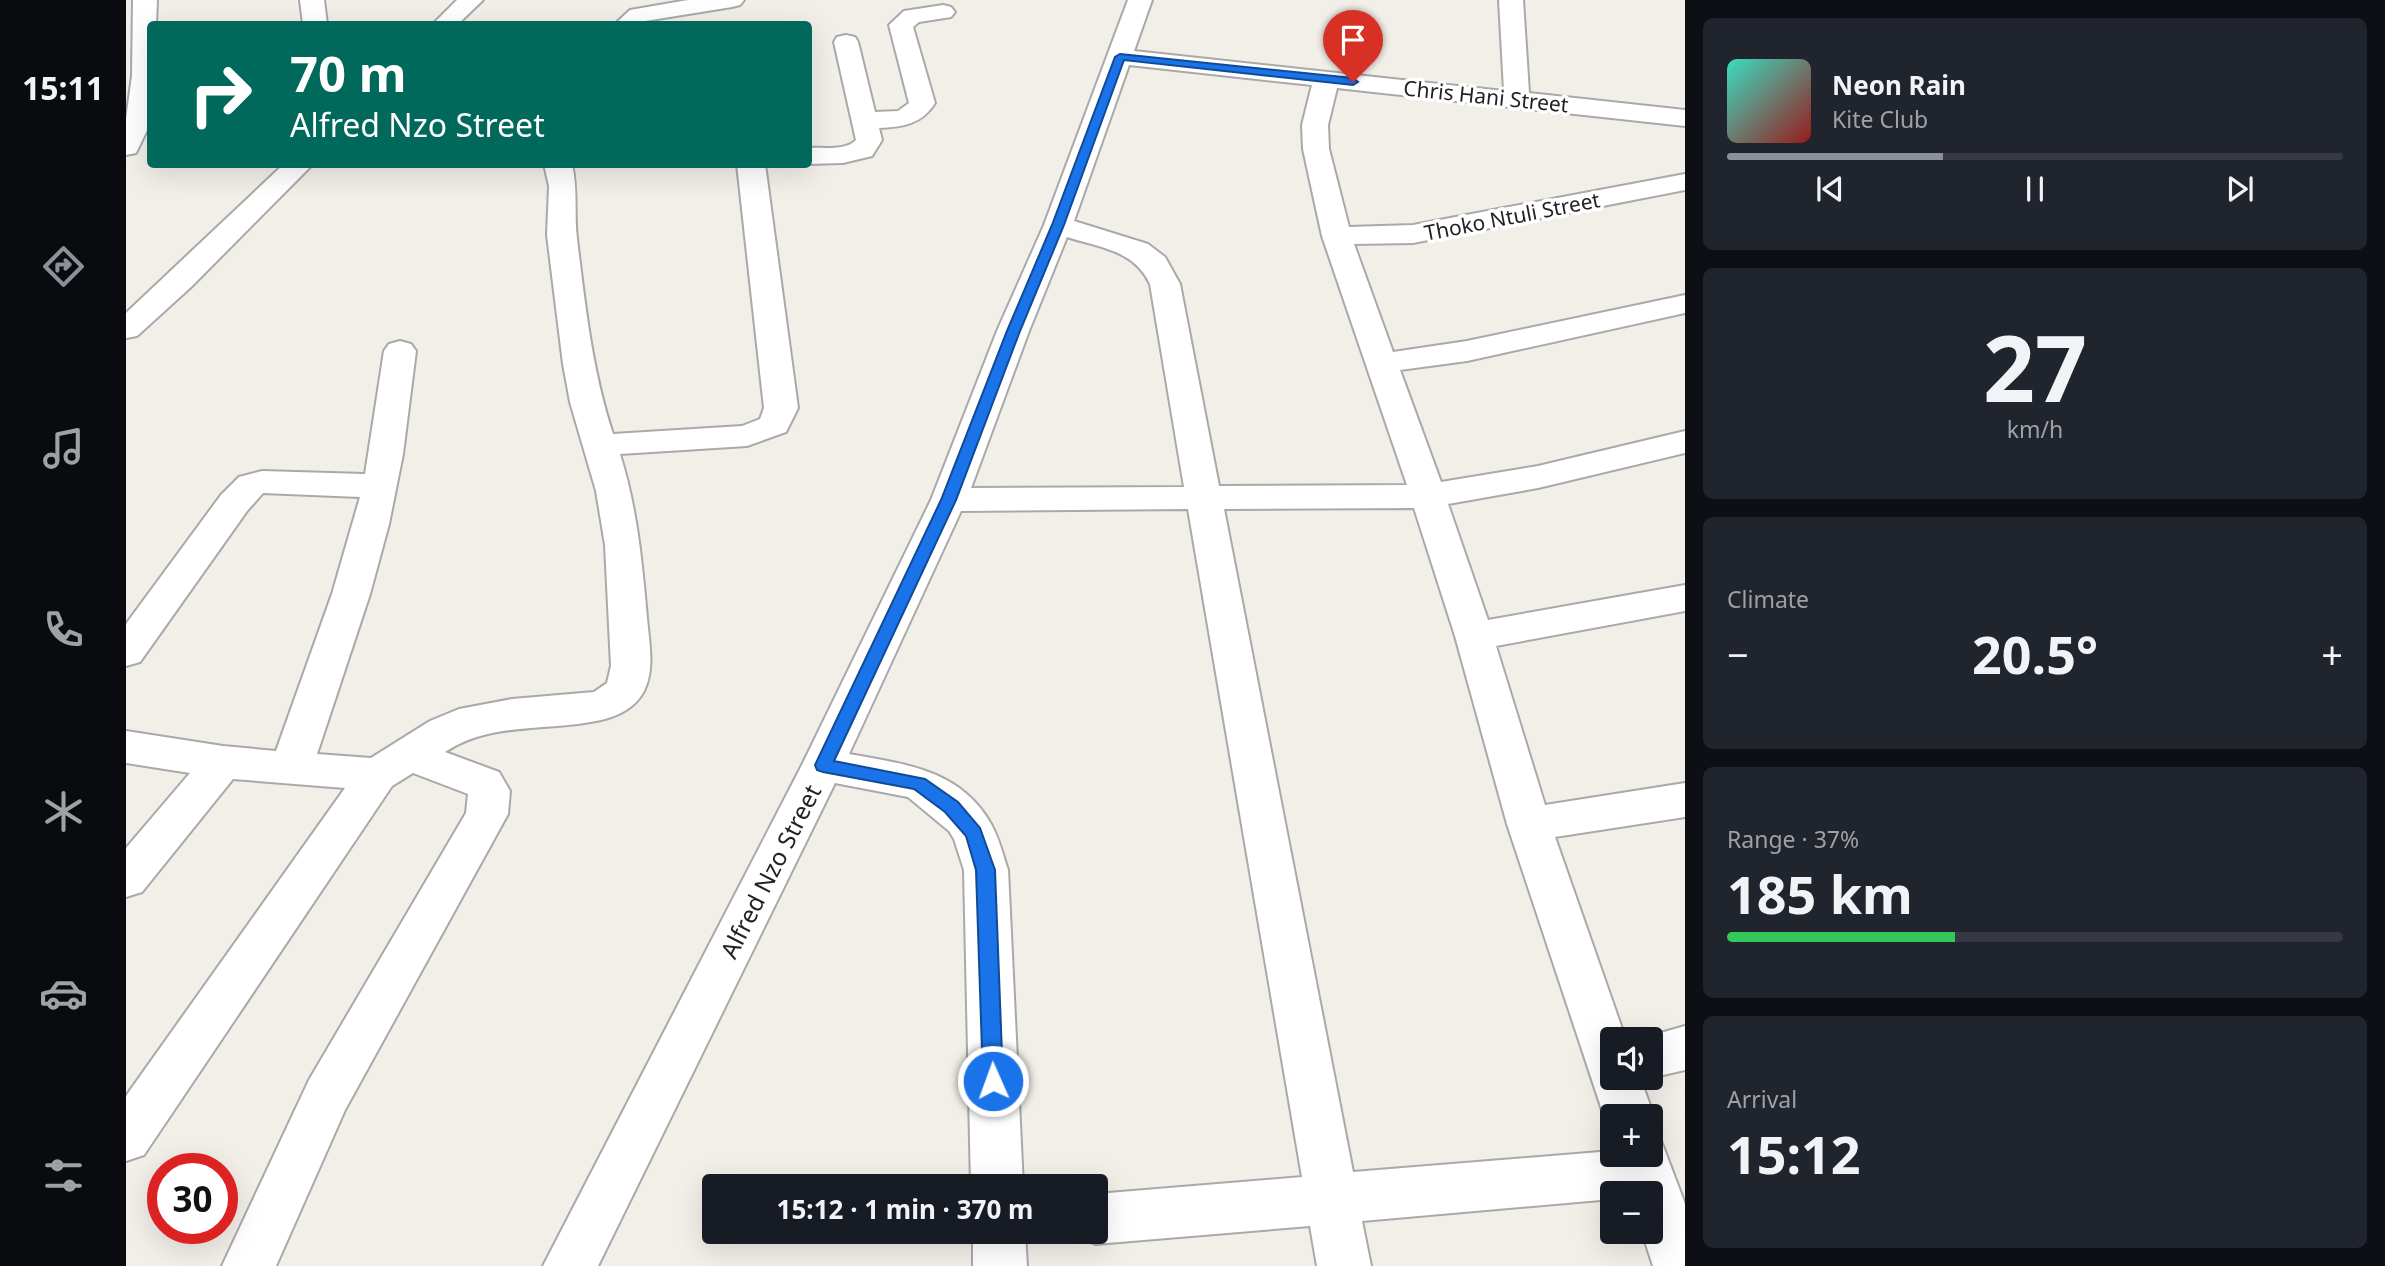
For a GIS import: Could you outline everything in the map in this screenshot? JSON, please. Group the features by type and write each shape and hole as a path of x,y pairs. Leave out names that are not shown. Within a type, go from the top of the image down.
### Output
{"street":[{"path":"126,147 143,115 145,0"},
{"path":"312,0 315,21"},
{"path":"448,21 471,0"},
{"path":"637,13 732,0"},
{"name":"Alfred Nzo Street","path":"570,1266 823,765 948,500 1013,331 1058,225 1140,0"},
{"path":"1511,0 1517,99"},
{"path":"866,120 907,117 919,110 922,103 901,25 912,16 943,12"},
{"path":"812,156 843,155 862,150 869,140 846,42"},
{"name":"Chris Hani Street","path":"1120,57 1685,118"},
{"path":"1326,79 1315,125 1316,149 1338,236 1474,636 1529,824 1600,1034"},
{"path":"131,319 296,168"},
{"path":"126,1138 392,764 443,732 473,720 512,713 593,706 616,698 625,689 631,666 623,545 614,491 586,402 579,364 562,235 563,186 559,168"},
{"path":"601,445 747,436 774,425 781,408 751,168"},
{"name":"Thoko Ntuli Street","path":"1338,236 1437,231 1685,182"},
{"path":"1058,225 1138,250 1155,263 1165,284 1344,1266"},
{"path":"1382,363 1467,351 1685,304"},
{"path":"291,768 356,578 380,486 400,351"},
{"path":"948,500 1428,496 1538,477 1685,442"},
{"path":"126,653 234,503 251,485 275,481 380,486"},
{"path":"1474,636 1685,598"},
{"path":"126,747 223,762 291,768 392,764 484,783 489,791 487,814 327,1096 248,1266"},
{"path":"126,879 223,762"},
{"path":"823,765 919,783 951,807 974,833 986,870 997,1174"},
{"path":"1529,824 1685,800"},
{"path":"1663,1053 1685,1048"},
{"path":"1108,1218 1332,1199 1618,1167"},
{"path":"1646,1167 1680,1266"},
{"path":"999,1244 1000,1266"}],"route":[{"path":"993,1081 986,870 974,833 951,807 919,783 823,765 948,500 1013,331 1058,225 1120,57 1353,82"}]}
